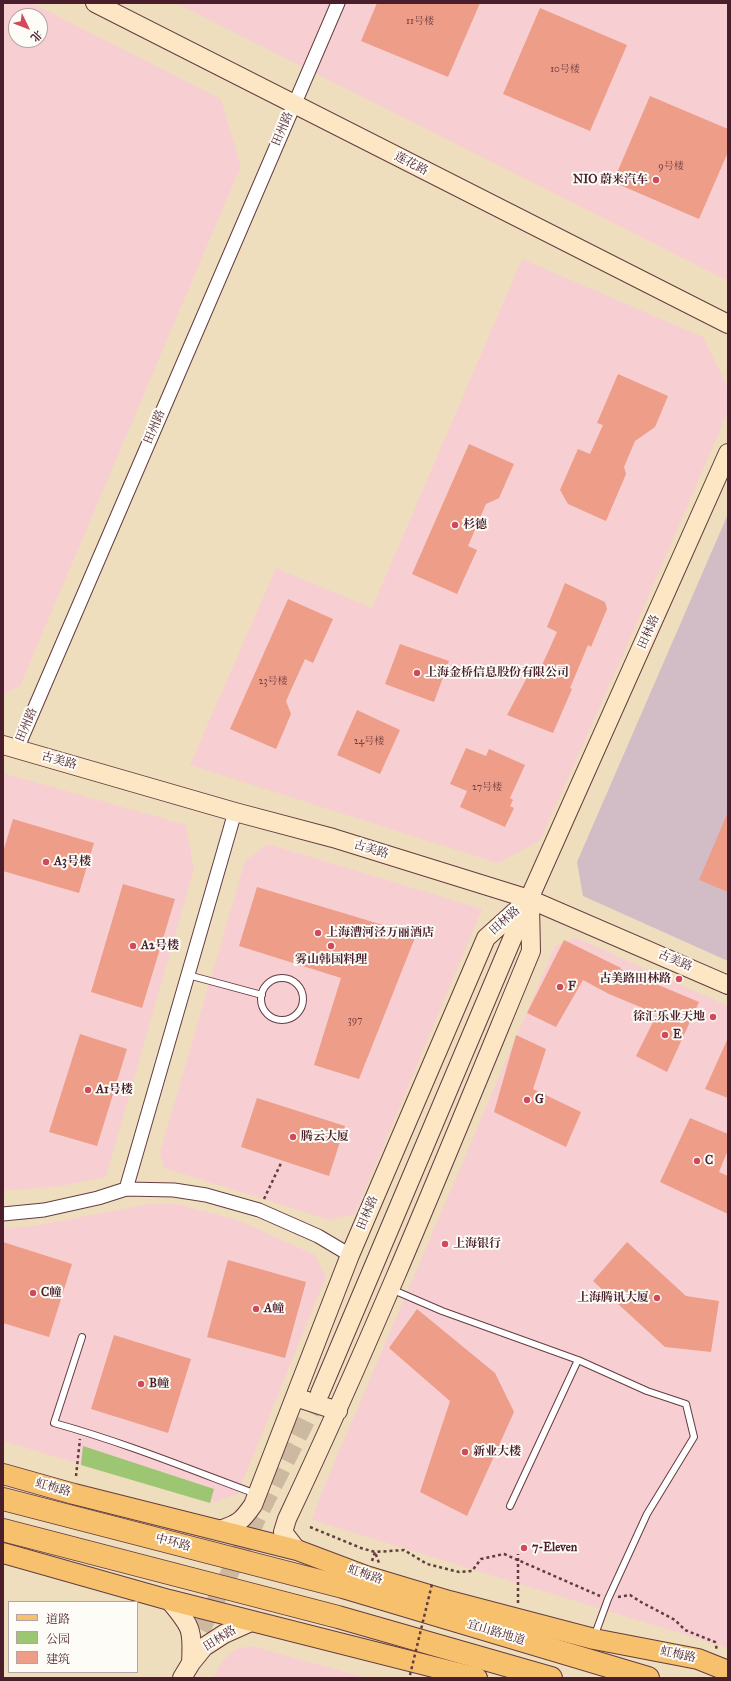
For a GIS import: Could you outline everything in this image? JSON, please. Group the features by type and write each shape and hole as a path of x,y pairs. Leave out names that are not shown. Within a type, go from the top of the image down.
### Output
{"highway":[{"name":"中环路","path":"8,1500 343,1587"},
{"path":"6,1531 338,1617 551,1678"},
{"name":"宜山路地道","path":"343,1587 648,1678"}],"main road":[{"name":"虹梅路","path":"3,1474 74,1494 297,1550 374,1572 449,1601 594,1639 698,1659 724,1670"},
{"path":"3,1554 169,1600 477,1678"}],"street":[{"name":"莲花路","path":"95,3 728,324"},
{"name":"田州路","path":"10,747 338,3"},
{"name":"田林路","path":"320,1393 530,899 728,453"},
{"name":"古美路","path":"10,747 235,812 333,838 530,899 728,985"},
{"path":"126,1188 235,812"},
{"name":"田林路","path":"220,1530 235,1525 243,1519 253,1505 350,1255 486,938 530,899"},
{"name":"田林路","path":"297,1550 283,1532 287,1519 338,1411 391,1289 531,951 530,899"},
{"path":"3,1214 44,1210 98,1198 126,1188 174,1190 206,1195 259,1210 318,1236 350,1255"},
{"path":"294,1397 338,1411"},
{"name":"田林路","path":"169,1600 188,1624 192,1638 191,1663"},
{"name":"田林路","path":"182,1678 191,1663 204,1647 224,1634 253,1621"}],"lane":[{"path":"188,975 262,995"},
{"path":"283,978 290,980 296,983 303,994 302,1007 294,1017 288,1020 274,1019 263,1009 261,1002 262,995 264,988 276,979 283,978"},
{"path":"391,1289 442,1311 578,1360 647,1391 686,1404 694,1437 647,1514 608,1599 594,1639"},
{"path":"82,1337 54,1423 81,1430 257,1494"},
{"path":"510,1506 578,1360"}],"path":[{"path":"259,1210 282,1161"},
{"path":"76,1476 81,1430"},
{"path":"310,1527 375,1552 404,1550 427,1564 459,1572 472,1571 481,1559 504,1554 519,1559 532,1567 608,1599 630,1595 675,1620 685,1630 715,1642 724,1670"},
{"path":"374,1572 375,1552"},
{"path":"374,1572 375,1552"},
{"path":"517,1607 518,1554"},
{"path":"410,1675 432,1584"}],"shaded area":[{"path":"3,3 32,3 42,8 8,8 8,48 48,48 48,11 221,99 241,166 20,686 3,694"},
{"path":"176,3 728,3 728,281"},
{"path":"522,259 703,337 728,387 728,412 630,639 540,841 497,863 190,765 276,568 372,608"},
{"path":"728,514 728,961 583,896 577,862"},
{"path":"3,773 186,825 194,869 106,1177 61,1186 3,1191"},
{"path":"268,844 482,909 355,1214 330,1220 164,1168 160,1152 245,861"},
{"path":"575,937 728,1006 728,1648 312,1520 322,1491 555,946"},
{"path":"149,1204 177,1204 238,1220 315,1255 326,1277 237,1495 210,1503 3,1441 3,1228 33,1226"},
{"path":"251,1646 367,1678 213,1678 225,1658 236,1649"}],"green space":[{"path":"83,1446 214,1489 210,1503 81,1465"}],"building":[{"path":"377,3 480,3 448,77 361,41"},
{"path":"540,8 627,45 590,131 503,94"},
{"path":"650,96 728,129 728,152 699,219 613,182"},
{"path":"618,374 668,396 655,427 635,441 624,467 626,474 606,521 568,504 560,490 578,449 590,454 603,425 597,423"},
{"name":"杉德","path":"469,444 514,464 499,498 486,504 468,546 477,550 457,594 412,574"},
{"path":"565,583 605,602 607,609 591,647 588,645 570,688 572,689 553,733 507,715 532,668 538,674 557,632 547,627"},
{"path":"288,599 333,619 313,663 305,659 286,701 291,714 276,749 230,729"},
{"name":"上海金桥信息股份有限公司","path":"400,644 449,661 434,702 385,684"},
{"path":"357,710 400,730 380,774 337,755"},
{"path":"466,748 486,756 489,749 525,765 510,798 513,800 510,806 514,808 505,827 460,807 467,791 450,784"},
{"path":"728,812 728,892 699,880"},
{"name":"A3号楼","path":"13,819 94,843 79,893 3,871 3,852"},
{"name":"A2号楼","path":"123,884 175,899 142,1008 91,992"},
{"name":"上海漕河泾万丽酒店","path":"257,887 416,935 359,1079 314,1065 341,978 239,946"},
{"path":"564,940 621,968 620,969 699,1002 667,1072 636,1056 657,1014 609,994 583,980 556,1027 527,1013"},
{"name":"A1号楼","path":"80,1034 127,1049 97,1146 49,1132"},
{"name":"G","path":"516,1035 546,1049 533,1089 581,1112 566,1147 494,1112"},
{"path":"728,1038 728,1098 705,1089"},
{"name":"腾云大厦","path":"257,1098 345,1126 329,1176 241,1147"},
{"name":"C","path":"690,1118 728,1134 728,1150 719,1172 728,1176 728,1214 660,1182"},
{"name":"C幢","path":"3,1242 72,1264 49,1337 3,1323"},
{"name":"上海腾讯大厦","path":"627,1242 686,1296 719,1301 711,1352 665,1347 593,1281"},
{"name":"A幢","path":"228,1260 306,1282 285,1358 207,1337"},
{"name":"新业大楼","path":"417,1309 495,1373 514,1412 467,1516 420,1492 450,1401 389,1348"},
{"name":"B幢","path":"114,1335 191,1359 168,1433 91,1409"}],"tunnel":[{"path":"189,1654 320,1393"}],"place":[{"name":"NIO 蔚来汽车","path":"656,180"},
{"name":"杉德","path":"455,525"},
{"name":"上海金桥信息股份有限公司","path":"417,673"},
{"name":"A3号楼","path":"46,862"},
{"name":"上海漕河泾万丽酒店","path":"318,933"},
{"name":"A2号楼","path":"133,946"},
{"name":"雾山韩国料理","path":"331,946"},
{"name":"古美路田林路","path":"679,979"},
{"name":"F","path":"560,987"},
{"name":"徐汇乐业天地","path":"713,1017"},
{"name":"E","path":"665,1035"},
{"name":"A1号楼","path":"88,1090"},
{"name":"G","path":"527,1100"},
{"name":"腾云大厦","path":"293,1137"},
{"name":"C","path":"697,1161"},
{"name":"上海银行","path":"445,1244"},
{"name":"C幢","path":"33,1293"},
{"name":"上海腾讯大厦","path":"657,1298"},
{"name":"A幢","path":"256,1309"},
{"name":"B幢","path":"141,1384"},
{"name":"新业大楼","path":"465,1452"},
{"name":"7-Eleven","path":"524,1548"}]}
